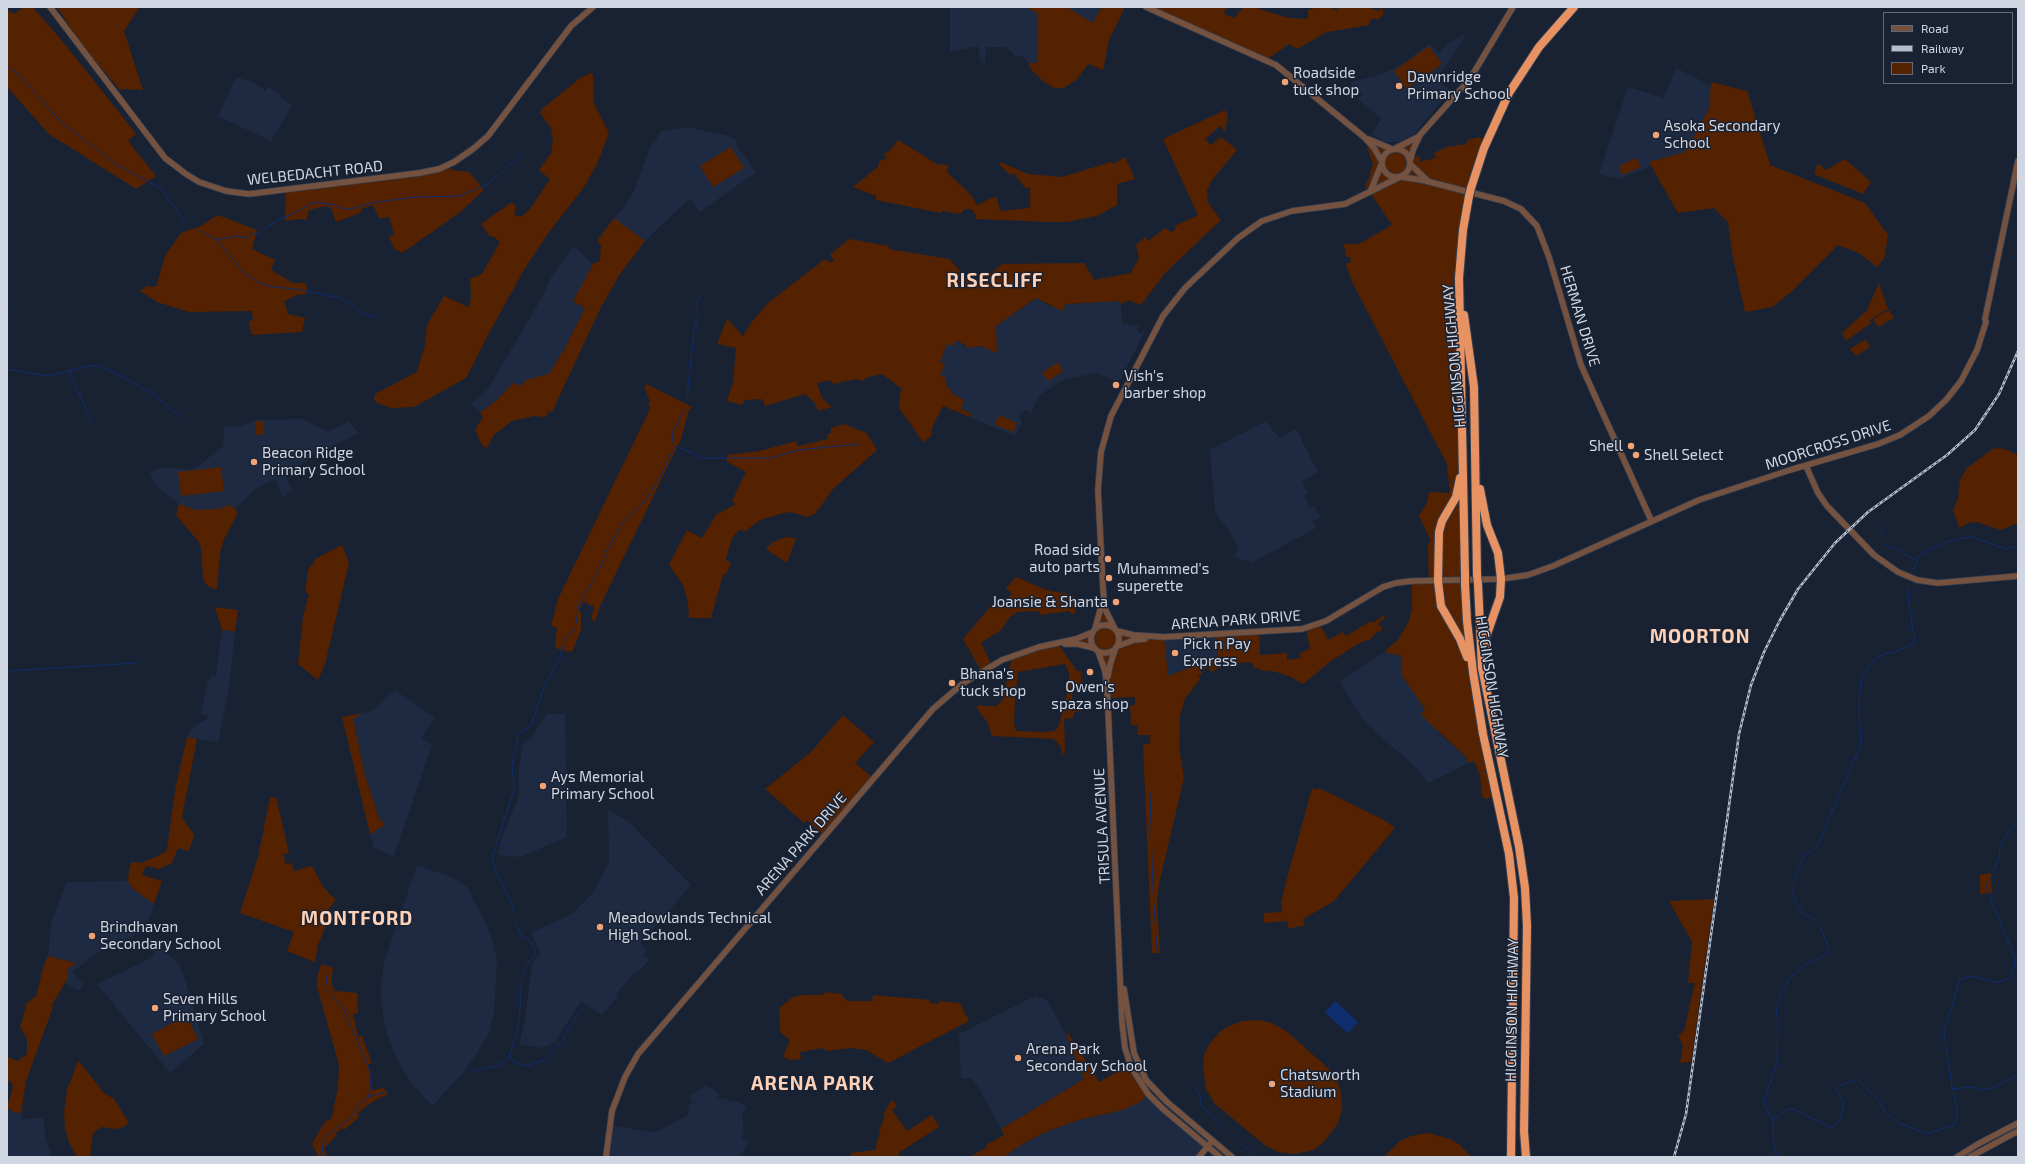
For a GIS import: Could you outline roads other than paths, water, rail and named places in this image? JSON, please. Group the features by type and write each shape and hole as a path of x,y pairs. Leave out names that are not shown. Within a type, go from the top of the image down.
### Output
{"highway":[{"path":"1460,271 1463,230 1469,196 1491,129 1509,92 1539,47 1574,7"},
{"name":"HIGGINSON HIGHWAY","path":"1460,271 1459,291 1463,441 1471,580 1480,651 1492,720 1519,847 1525,888 1527,926 1524,1131 1526,1157"},
{"name":"HIGGINSON HIGHWAY","path":"1460,271 1473,383 1475,441 1470,647 1483,734 1509,854 1514,898 1511,1157"},
{"path":"1463,441 1456,497 1442,521 1439,532 1438,581 1441,606 1460,639 1467,657 1483,734"},
{"path":"1475,441 1482,505 1487,525 1498,553 1501,579 1500,597 1488,633 1485,650 1492,720"}],"street":[{"name":"WELBEDACHT ROAD","path":"50,7 117,97 165,158 199,182 226,191 249,194 419,174 438,169 454,162 474,149 488,136 571,26 593,7"},
{"path":"1146,7 1257,55 1276,66 1364,136 1374,148 1387,175 1399,177"},
{"path":"1117,647 1119,638 1105,609 1103,588 1098,490 1101,449 1111,416 1167,310 1185,288 1238,238 1262,221 1292,211 1345,204 1408,172 1413,150 1420,135 1470,79 1513,7"},
{"path":"1371,190 1385,154 1420,135"},
{"path":"1364,136 1393,149 1405,152 1410,163"},
{"name":"MOORCROSS DRIVE","path":"1471,580 1501,579 1523,576 1544,570 1651,520 1699,500 1878,444 1907,431 1929,416 1946,400 1961,381 1977,350 1986,322 1985,319 2018,161"},
{"name":"HERMAN DRIVE","path":"1410,163 1429,182"},
{"name":"HERMAN DRIVE","path":"1399,177 1429,182 1504,200 1521,209 1537,226 1550,257 1581,365 1651,520"},
{"path":"1806,466 1818,493 1827,506 1874,555 1898,572 1917,580 1938,583 2018,576"},
{"name":"ARENA PARK DRIVE","path":"1053,644 1078,644 1107,653 1134,640 1160,637 1302,629 1332,619 1383,587 1412,581 1471,580"},
{"path":"1096,649 1092,641 1101,609 1103,588"},
{"name":"ARENA PARK DRIVE","path":"606,1157 612,1111 625,1077 638,1054 919,725 944,699 976,674 1008,658 1053,644 1076,639 1106,625 1132,635 1160,637"},
{"name":"TRISULA AVENUE","path":"1117,647 1110,665 1108,686 1122,1022 1125,1048 1131,1067 1148,1094 1215,1156"},
{"name":"TRISULA AVENUE","path":"1096,649 1105,671 1108,686"},
{"name":"TRISULA AVENUE","path":"1120,965 1134,1053 1142,1074 1154,1090 1232,1157"},
{"path":"1957,1157 2018,1123"},
{"path":"1970,1157 2018,1131"},
{"path":"1199,1157 1212,1141"},
{"path":"1215,1156 1219,1147"}],"water":[{"path":"1335,1001 1358,1022 1348,1033 1325,1013"}],"waterway":[{"path":"7,66 17,73 61,122 117,165 159,187 186,223"},
{"path":"264,229 314,202 335,205 344,209 355,208 370,203 416,197 459,196 488,184 522,154"},
{"path":"199,230 217,240 235,236 247,238 253,233 260,234"},
{"path":"217,240 244,273 259,283 268,286 302,290 341,298 362,313 377,317"},
{"path":"687,398 694,331 698,316 697,302 701,296"},
{"path":"7,311 13,305"},
{"path":"7,369 48,376 95,365 118,374 157,397 184,420"},
{"path":"69,371 92,423"},
{"path":"514,913 511,902 495,869 492,858 514,790 512,764 518,736 521,732 531,726 545,684 560,658 564,640 575,629 579,604 599,570 607,550 622,523 645,501 665,468 668,459 674,450 672,433 685,410"},
{"path":"675,446 704,458 771,458 798,450 859,444"},
{"path":"1880,526 1884,535"},
{"path":"1914,570 1919,556 1949,541 1973,537 2006,549 2018,545"},
{"path":"1885,543 1887,546 1894,548 1917,561"},
{"path":"1777,1004 1789,979 1807,964 1826,954 1829,949 1821,928 1812,918 1804,914 1795,901 1793,895 1794,879 1804,856 1817,847 1861,744 1859,706 1861,679 1874,660 1884,654 1895,652 1915,643 1908,598 1909,589"},
{"path":"7,671 137,663"},
{"path":"1150,792 1153,890 1157,951"},
{"path":"1773,1120 1788,1109 1793,1109 1830,1127 1837,1124 1840,1119 1844,1102 1837,1091 1838,1087 1857,1079 1879,1101 1885,1112 1899,1123 1927,1134 1954,1125 1958,1113 1952,1086 1944,1032 1960,979 1972,976 1994,982 2003,981 2010,978 2014,970 2015,958 1986,887 1999,859 2000,845 2018,820"},
{"path":"473,1071 495,1066 504,1062 510,1055 519,1023 522,973 536,952 531,941 521,935 516,922"},
{"path":"325,970 328,991 344,1010 369,1068 371,1087 368,1097"},
{"path":"1776,1007 1778,1021 1777,1063 1764,1100 1765,1106 1773,1120 1774,1146 1777,1157"},
{"path":"510,1055 513,1062 525,1066 545,1060 563,1041 567,1030 582,1008"},
{"path":"1954,1089 1971,1087 1980,1090 1993,1088 2018,1074"},
{"path":"1193,1084 1201,1097 1200,1104 1223,1129"},
{"path":"323,1157 322,1143 327,1135 351,1117 357,1107 368,1097 385,1092"},
{"path":"1240,1142 1258,1157"}],"railway":[{"path":"1674,1157 1686,1114 1739,734 1751,685 1764,652 1798,589 1835,543 1868,512 1947,455 1975,430 1999,394 2018,351"}],"place":[{"name":"Roadside tuck shop","path":"1285,82"},
{"name":"Dawnridge Primary School","path":"1399,86"},
{"name":"Asoka Secondary School","path":"1656,135"},
{"name":"Vish's barber shop","path":"1116,385"},
{"name":"Shell","path":"1631,446"},
{"name":"Shell Select","path":"1636,455"},
{"name":"Beacon Ridge Primary School","path":"254,462"},
{"name":"Road side auto parts","path":"1108,559"},
{"name":"Muhammed's superette","path":"1109,578"},
{"name":"Joansie & Shanta","path":"1116,602"},
{"name":"Pick n Pay Express","path":"1175,653"},
{"name":"Owen's spaza shop","path":"1090,672"},
{"name":"Bhana's tuck shop","path":"952,683"},
{"name":"Ays Memorial Primary School","path":"543,786"},
{"name":"Meadowlands Technical High School.","path":"600,927"},
{"name":"Brindhavan Secondary School","path":"92,936"},
{"name":"Seven Hills Primary School","path":"155,1008"},
{"name":"Arena Park Secondary School","path":"1018,1058"},
{"name":"Chatsworth Stadium","path":"1272,1084"}],"district":[{"name":"RISECLIFF","path":"995,281"},
{"name":"MOORTON","path":"1700,637"},
{"name":"MONTFORD","path":"357,919"},
{"name":"ARENA PARK","path":"813,1084"}]}
